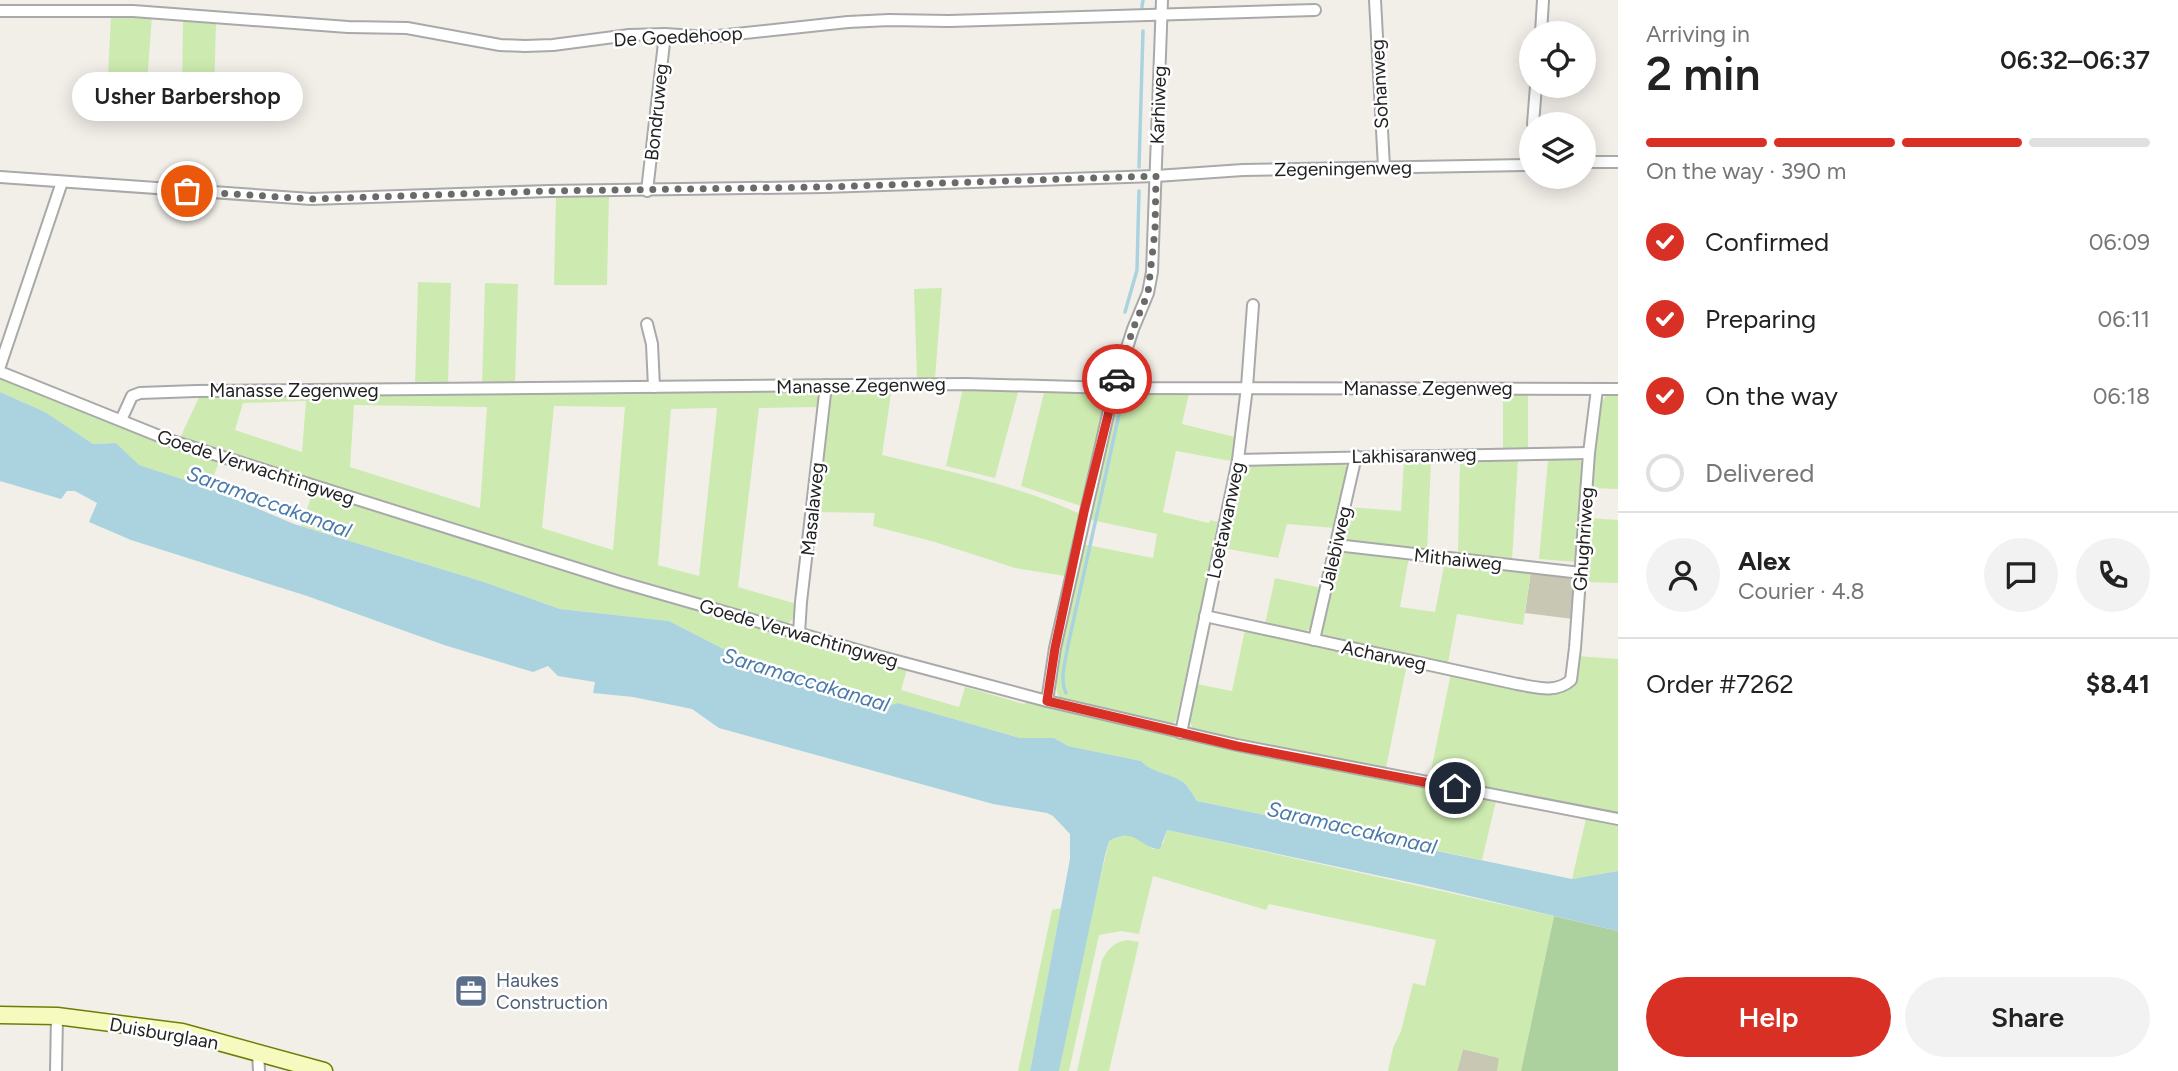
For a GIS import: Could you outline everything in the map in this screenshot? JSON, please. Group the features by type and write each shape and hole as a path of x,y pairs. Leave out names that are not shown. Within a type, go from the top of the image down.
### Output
{"street":[{"name":"Karhiweg","path":"1047,701 1058,635 1114,388 1148,293 1155,230 1162,0"},
{"name":"Sohanweg","path":"1375,0 1384,167"},
{"path":"1542,21 1544,0"},
{"name":"De Goedehoop","path":"0,11 133,11 348,27 407,28 500,45 525,46 629,35 708,37 888,20 949,21 1315,10"},
{"name":"Bondruweg","path":"647,191 665,34"},
{"path":"1596,162 1618,162"},
{"name":"Zegeningenweg","path":"0,177 311,199 1156,176 1243,170 1519,165"},
{"path":"0,366 62,182"},
{"name":"Loetawanweg","path":"1181,733 1238,460 1253,305"},
{"path":"647,324 652,344 654,387"},
{"name":"Goede Verwachtingweg","path":"0,372 169,440 620,582 799,633 1047,701 1181,733 1618,819"},
{"name":"Manasse Zegenweg","path":"121,420 132,396 140,393 965,384 1114,388 1618,389"},
{"name":"Masalaweg","path":"799,633 826,385"},
{"name":"Ghughriweg","path":"1564,687 1571,680 1589,453 1597,389"},
{"name":"Lakhisaranweg","path":"1238,460 1589,453"},
{"name":"Jalebiweg","path":"1314,640 1356,456"},
{"name":"Mithaiweg","path":"1336,545 1581,572"},
{"name":"Acharweg","path":"1205,616 1527,686 1555,689 1564,687"},
{"name":"Duisburglaan","path":"0,1015 57,1016 182,1032 324,1071"},
{"path":"56,1071 57,1016"},
{"path":"258,1053 258,1071"}],"shaded area":[{"path":"1531,571 1564,575 1575,582 1573,619 1525,613"},
{"path":"1463,1049 1500,1058 1497,1071 1457,1071"}],"green space":[{"path":"111,15 152,16 146,96 107,96"},
{"path":"183,19 216,22 214,96 182,95"},
{"path":"609,196 607,285 554,285 556,197"},
{"path":"418,282 451,283 448,385 415,385"},
{"path":"485,283 518,284 515,386 482,386"},
{"path":"942,288 935,379 917,379 914,289"},
{"path":"0,378 122,428 219,462 209,488 138,465 116,443 93,444 45,412 0,392"},
{"path":"892,387 882,455 1006,487 1078,513 1079,523 1065,576 1015,568 935,542 873,526 875,513 814,512 829,393 832,390"},
{"path":"963,388 1019,389 995,478 946,466"},
{"path":"1045,389 1103,392 1107,397 1084,503 1081,506 1021,486"},
{"path":"814,390 819,394 819,407 759,408 738,587 797,604 794,618 787,624 421,515 180,438 200,395","holes":["306,401 302,452 235,430 243,403","354,405 487,407 480,508 350,467","554,406 625,407 613,550 542,528","671,409 717,409 699,576 658,565"]},
{"path":"1127,393 1189,393 1182,424 1235,437 1231,461 1176,451 1163,512 1209,523 1210,520 1219,522 1177,717 1175,722 1168,725 1060,699 1056,688 1059,649 1082,544 1153,558 1157,534 1087,519 1117,396"},
{"path":"1618,393 1618,489 1592,488 1599,407 1606,395"},
{"path":"1503,394 1528,394 1528,450 1503,450"},
{"path":"1460,460 1518,460 1512,561 1458,554"},
{"path":"1548,460 1583,462 1576,562 1539,559"},
{"path":"1404,461 1431,461 1427,553 1343,542 1341,540 1348,507 1401,511"},
{"path":"1342,462 1349,469 1335,528 1287,524 1278,558 1223,548 1242,468 1248,465"},
{"path":"313,492 618,587 907,669 901,690 959,707 965,687 1024,704 1028,701 1210,744 1496,801 1482,860 1197,801 1183,782 1141,761 1068,746 1054,738 1020,738 898,703 888,706 846,694 846,686 743,659 669,621 560,609 484,582 301,526"},
{"path":"1589,518 1618,520 1618,583 1585,582"},
{"path":"1343,550 1409,557 1400,607 1435,612 1445,561 1531,571 1523,625 1457,614 1448,663 1328,639 1321,635 1338,553"},
{"path":"1275,578 1322,588 1313,627 1303,633 1265,624"},
{"path":"1245,630 1407,664 1386,768 1195,731 1190,715 1197,684 1232,691"},
{"path":"1578,656 1618,659 1618,815 1430,776 1451,673 1547,693 1557,692 1564,691 1573,684"},
{"path":"1586,819 1618,825 1618,871 1572,879"},
{"path":"1167,830 1554,916 1521,1071 1497,1071 1499,1058 1463,1049 1457,1071 1388,1071 1413,983 1425,986 1436,940 1269,904 1266,910 1153,876 1139,934 1121,931 1099,935 1069,1071 1059,1071 1076,982 1109,841 1122,836 1132,836 1153,849 1163,844"},
{"path":"1061,908 1030,1071 1018,1071 1052,910"},
{"path":"1554,916 1618,931 1618,1071 1521,1071"},
{"path":"1118,942 1139,942 1109,1071 1077,1071 1102,960"}],"water":[{"name":"Saramaccakanaal","path":"0,392 45,412 93,444 116,443 139,465 209,488 294,524 484,582 560,609 669,621 743,659 847,686 846,694 888,706 898,703 1020,738 1054,738 1068,746 1141,761 1183,782 1197,801 1572,879 1618,871 1618,931 1427,886 1167,830 1160,849 1132,837 1118,837 1109,841 1105,855 1059,1071 1030,1071 1070,859 1070,834 1053,816 993,804 719,728 692,709 633,697 593,693 595,682 558,676 548,666 533,672 444,645 307,596 131,540 89,522 97,503 75,491 67,491 61,499 0,481"}],"waterway":[{"path":"1142,7 1143,0"},
{"path":"1139,167 1143,31"},
{"path":"1125,312 1137,270 1139,191"},
{"path":"1066,693 1063,675 1068,645 1122,401"}],"way so far":[{"path":"187,191 311,199 1156,176 1155,230 1148,293 1117,379"}],"place":[{"name":"Usher Barbershop","path":"187,191"},
{"name":"Haukes Construction","path":"471,991"}],"route":[{"path":"1117,379 1084,512 1055,648 1047,701 1237,746 1455,788"}]}
